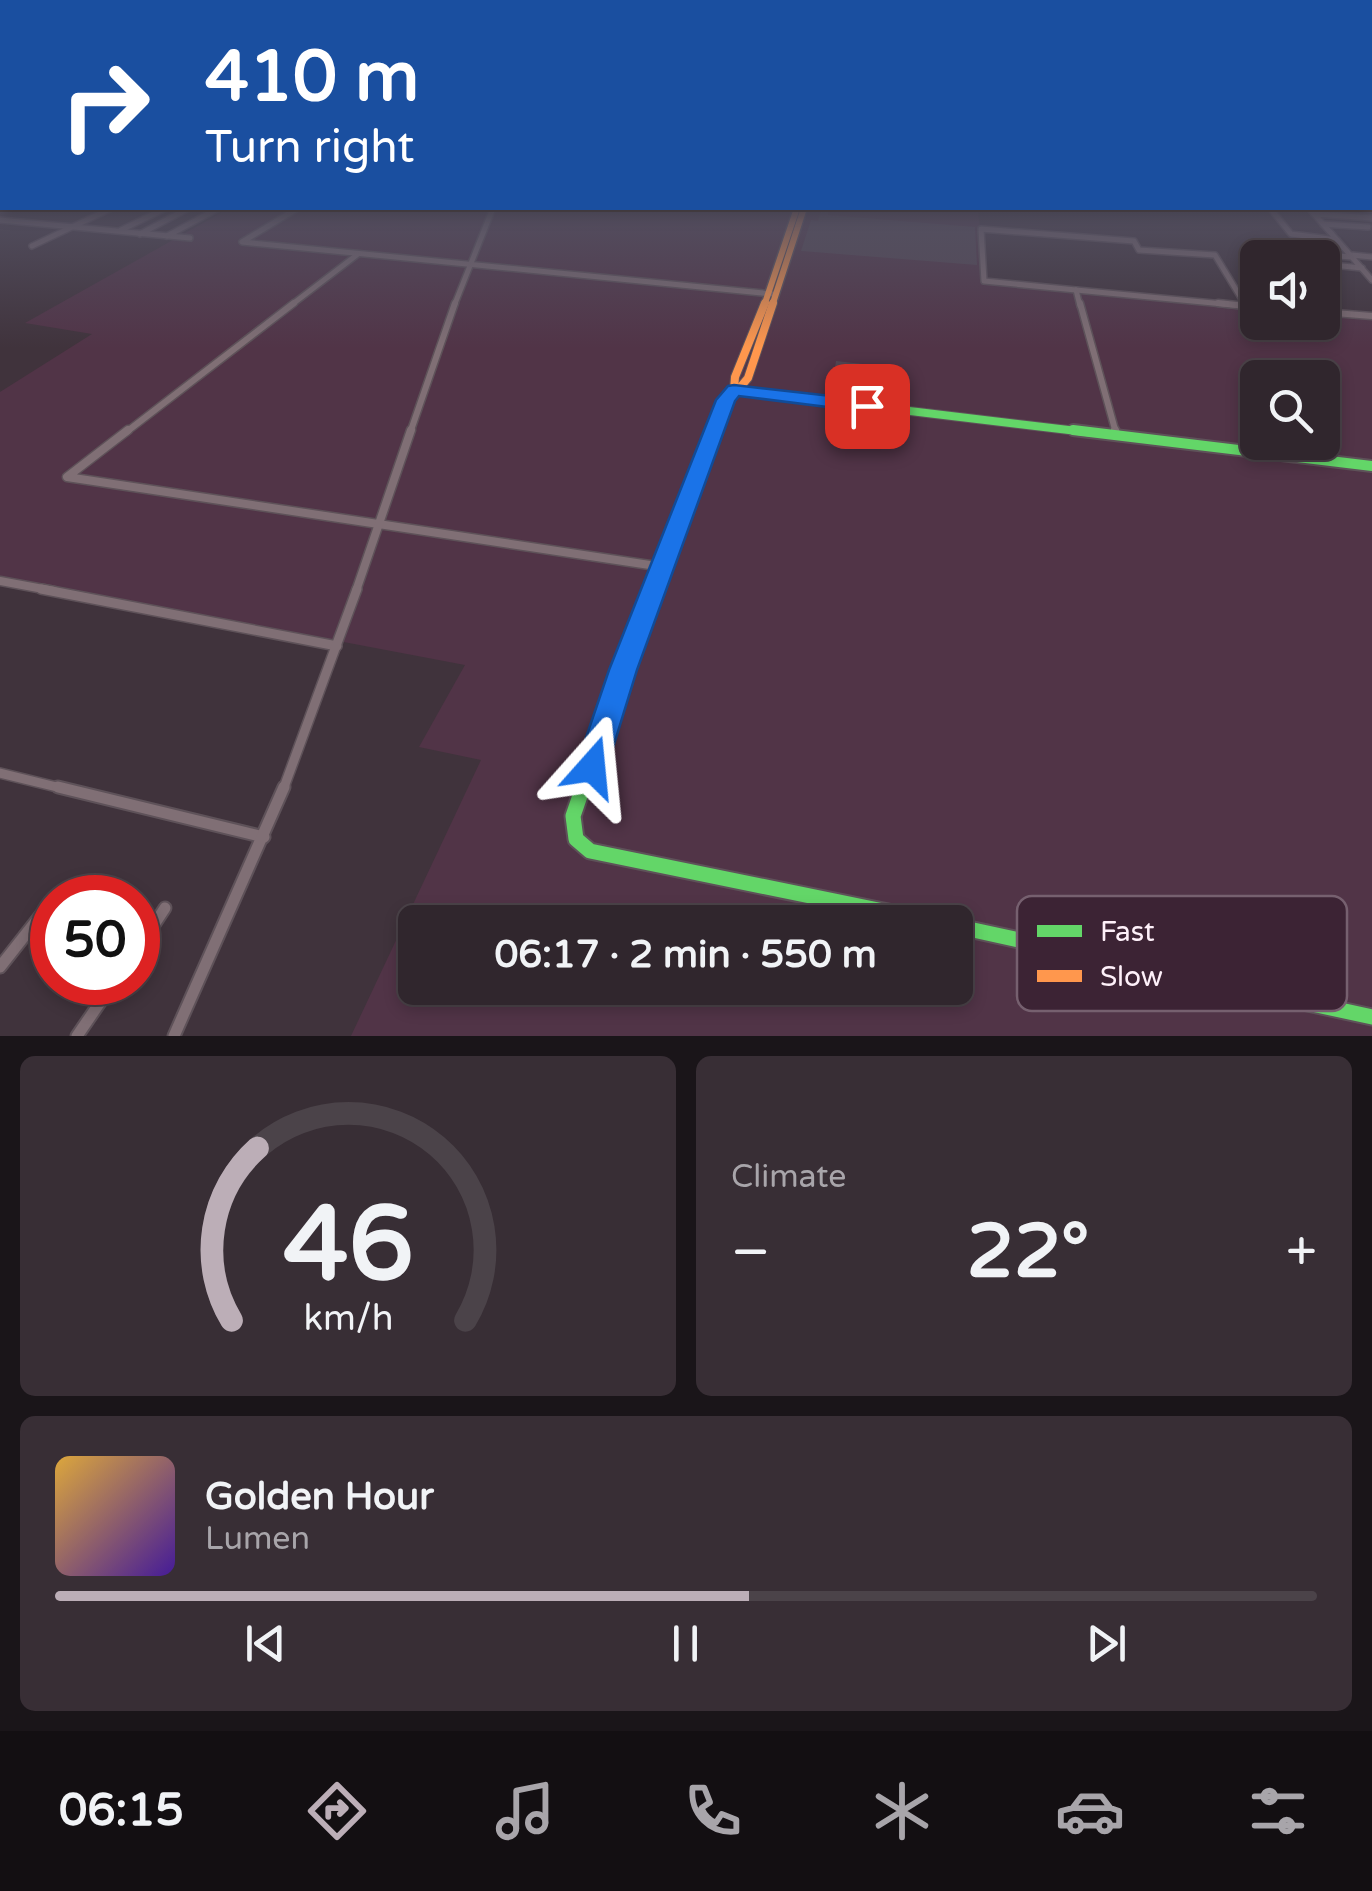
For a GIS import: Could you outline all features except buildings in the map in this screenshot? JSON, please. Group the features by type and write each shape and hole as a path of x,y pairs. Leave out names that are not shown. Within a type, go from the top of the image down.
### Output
{"main road":[{"path":"786,251 773,294 735,377 734,390 720,411 572,816 576,838 590,851 854,905"},
{"path":"734,390 1372,466"},
{"path":"973,930 1017,940"},
{"path":"1345,1011 1372,1017"}],"street":[{"path":"332,251 773,294"},
{"path":"174,1036 264,837 337,646 474,251"},
{"path":"983,251 984,281 1240,305"},
{"path":"1159,251 1215,255 1240,296"},
{"path":"1347,251 1372,280"},
{"path":"358,254 67,477 663,566"},
{"path":"1340,256 1372,257"},
{"path":"1340,266 1372,270"},
{"path":"1076,290 1117,436"},
{"path":"1340,313 1372,316"},
{"path":"0,580 337,646"},
{"path":"0,773 264,837"},
{"path":"160,917 166,908"},
{"path":"0,967 30,930"},
{"path":"77,1036 98,1005"}],"shaded area":[{"path":"153,251 982,251 984,280 1240,303 1240,340 1340,340 1340,313 1372,316 1372,1036 351,1036 398,936 398,1005 973,1005 973,905 413,905 481,760 419,747 465,665 0,577 0,392 92,334 25,323"}],"traffic: fast":[{"path":"734,390 1372,466"},
{"path":"686,503 573,816 576,839 590,851 854,905"},
{"path":"973,930 1017,940"},
{"path":"1345,1011 1372,1017"}],"traffic: slow":[{"path":"734,390 735,377 783,251"},
{"path":"686,503 720,411 748,378 790,251"}],"route":[{"path":"592,767 623,670 726,400 734,390 867,406"}]}
